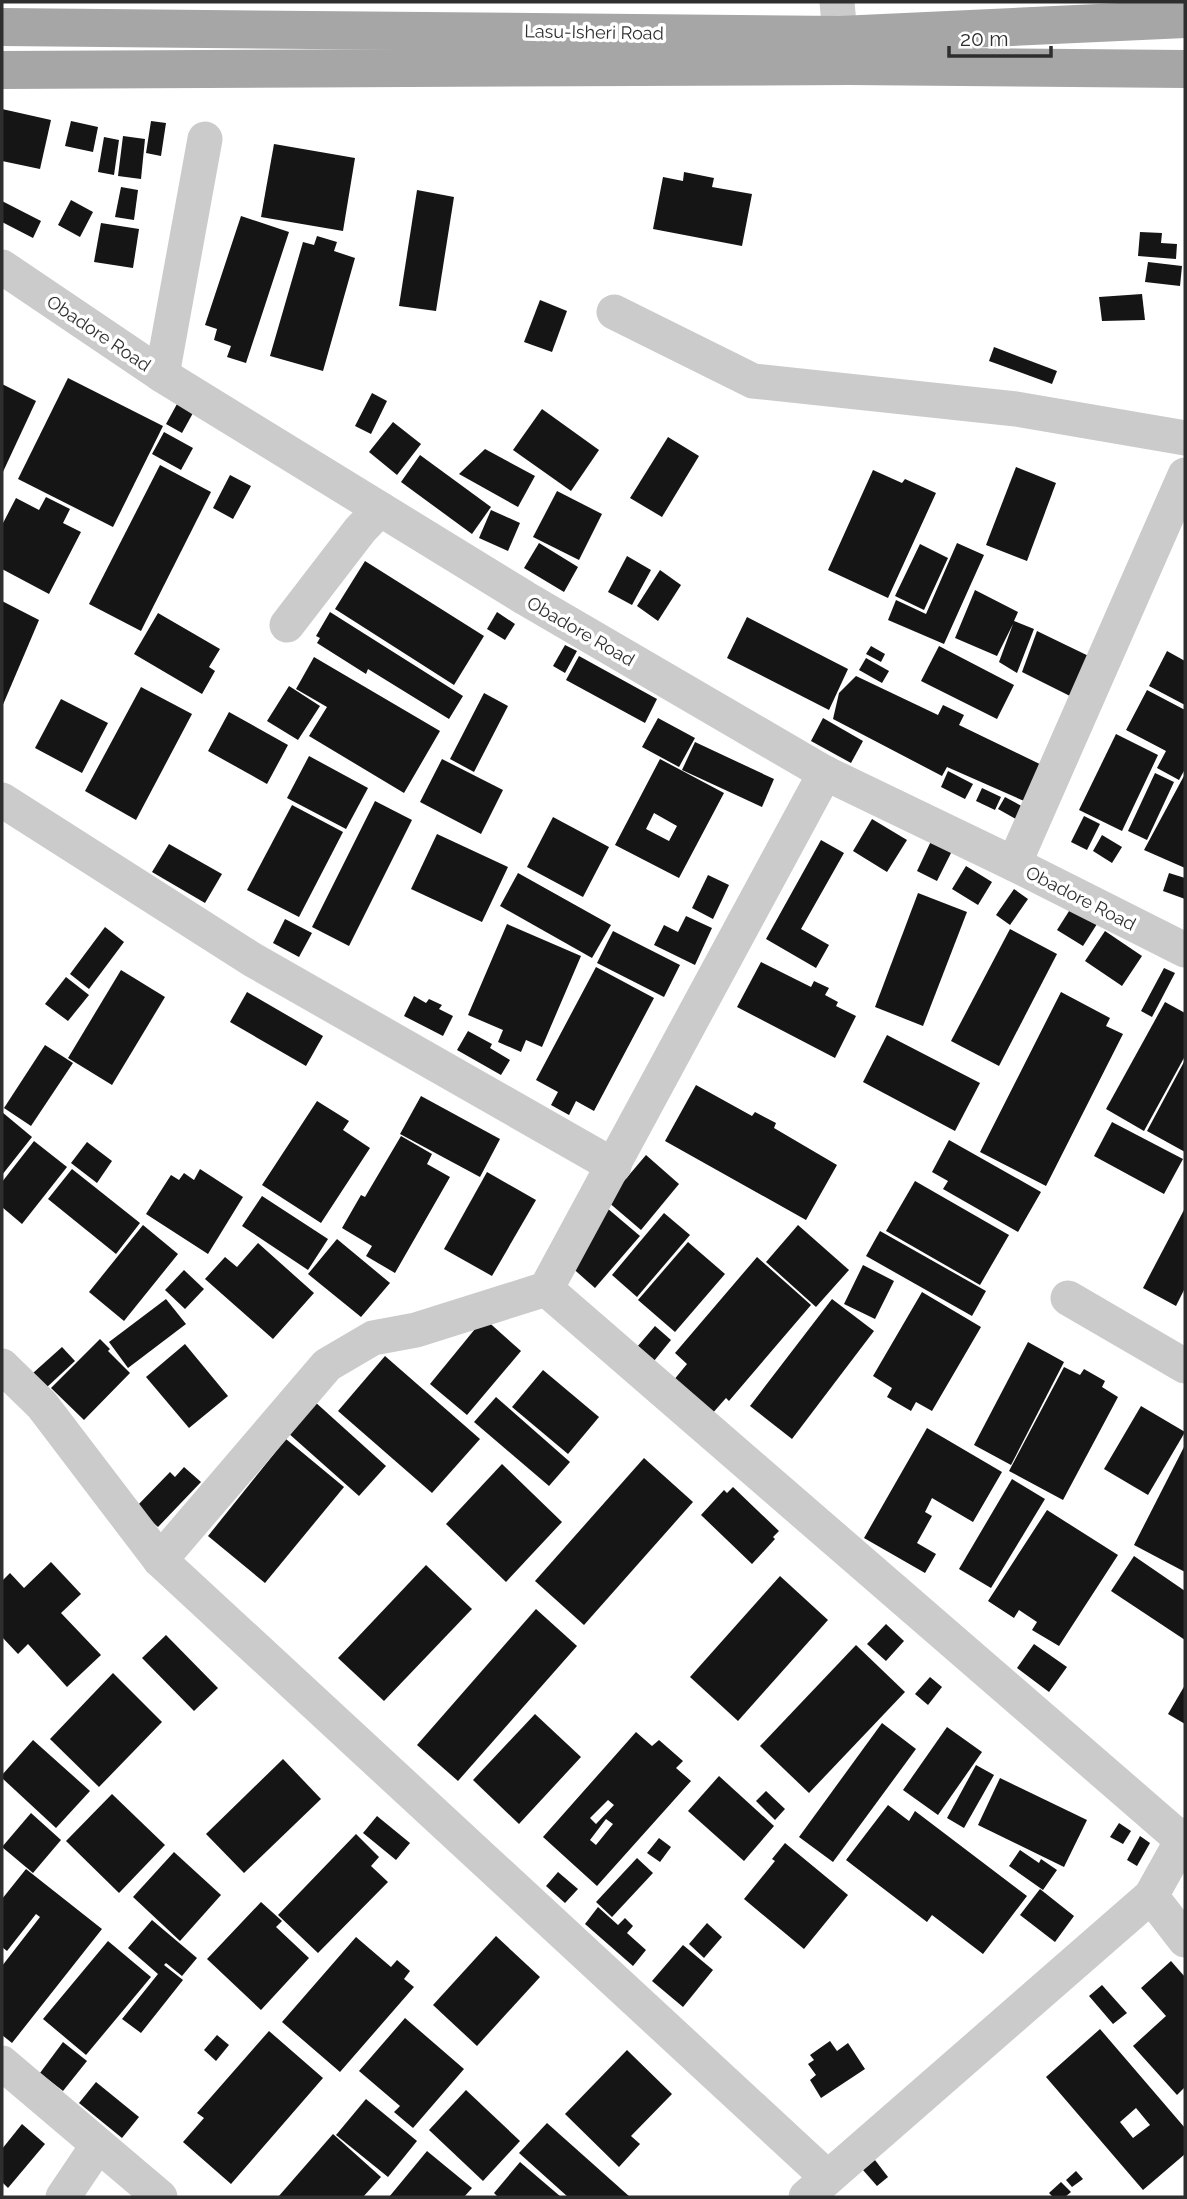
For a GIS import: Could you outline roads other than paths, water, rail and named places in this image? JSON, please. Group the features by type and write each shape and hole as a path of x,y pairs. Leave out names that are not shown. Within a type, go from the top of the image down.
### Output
{"main road":[{"name":"Lasu-Isheri Road","path":"2,27 839,18 1185,19"},
{"name":"Lasu-Isheri Road","path":"2,70 821,66 1185,69"}],"street":[{"path":"162,375 205,139"},
{"name":"Obadore Road","path":"2,267 162,375 525,598 825,773 1185,950"},
{"path":"614,312 753,382 1016,409 1185,438"},
{"path":"1014,864 1185,475"},
{"path":"287,625 360,530 380,509"},
{"path":"160,1560 327,1365 373,1338 416,1330 546,1289 825,773"},
{"path":"2,800 253,960 614,1167"},
{"path":"2,1366 41,1405 160,1560 817,2187 1151,1896 1184,1838 546,1289"},
{"path":"1068,1298 1185,1366"},
{"path":"1151,1896 1185,1940"},
{"path":"2,2063 160,2197"},
{"path":"63,2197 98,2145"}]}
